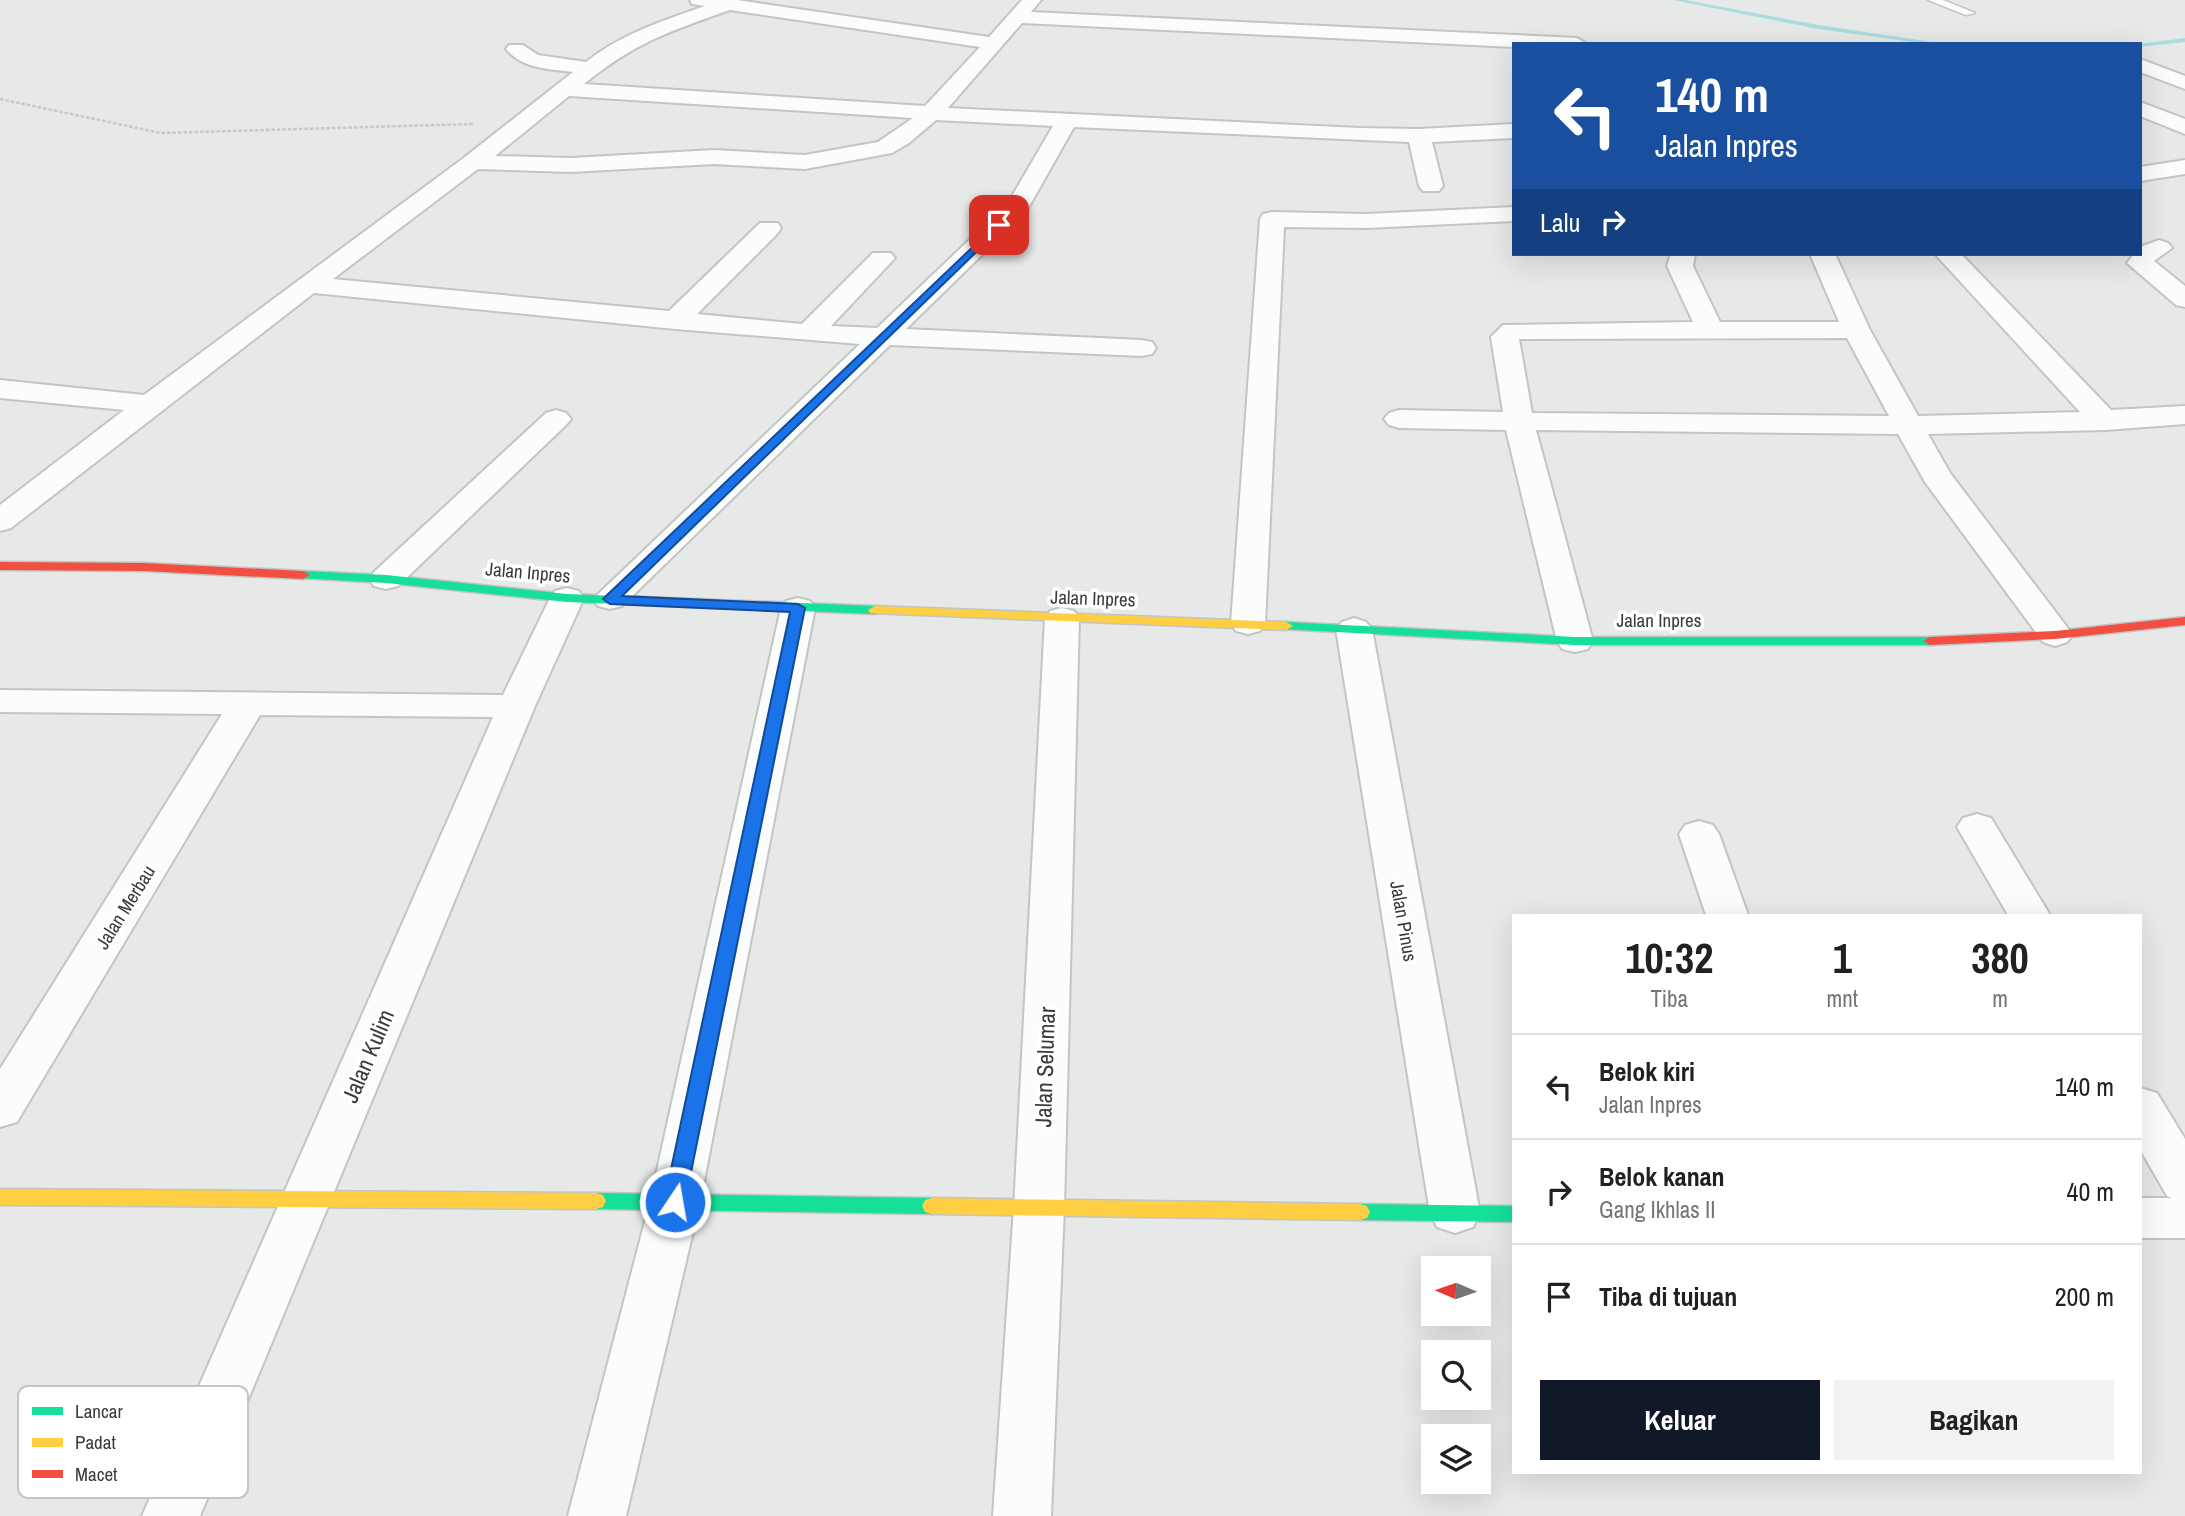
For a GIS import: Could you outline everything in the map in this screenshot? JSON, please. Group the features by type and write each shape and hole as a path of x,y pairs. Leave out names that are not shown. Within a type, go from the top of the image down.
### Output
{"main road":[{"name":"Jalan Inpres","path":"0,566 145,567 386,579 588,598 1575,640 1912,642 2055,635 2185,621"},
{"path":"0,1197 675,1202 1512,1214"}],"street":[{"path":"698,0 724,6 992,43"},
{"path":"809,17 833,0"},
{"path":"473,162 571,165 713,157 817,162 893,145 931,112 1032,0"},
{"path":"0,521 629,41 724,6"},
{"path":"1016,17 1339,25 1552,42"},
{"path":"516,49 532,60 590,69"},
{"path":"2142,65 2185,83"},
{"path":"564,89 1067,120 1419,136 1512,131"},
{"path":"2142,109 2185,127"},
{"path":"588,598 885,337 1020,203 1067,120"},
{"path":"1419,136 1431,186"},
{"path":"2142,158 2176,168"},
{"path":"2142,174 2176,168"},
{"path":"1248,624 1272,219 1366,221 1512,214"},
{"path":"675,321 769,228"},
{"path":"2159,248 2146,254 2140,263 2185,299"},
{"path":"1682,256 1680,266 1710,330"},
{"path":"1824,256 1856,330 1906,425 1936,475 2055,635"},
{"path":"1949,256 2105,421"},
{"path":"809,333 882,257"},
{"path":"310,285 809,333 1142,348"},
{"path":"1575,640 1519,421 1505,337 1513,331 1856,330"},
{"path":"0,389 150,404"},
{"path":"1399,419 1906,425 2105,421 2185,415"},
{"path":"386,579 556,419"},
{"name":"Jalan Kulim","path":"227,1386 516,706 588,598"},
{"path":"597,1516 675,1202 798,608"},
{"name":"Jalan Selumar","path":"1022,1516 1039,1208 1062,618"},
{"name":"Jalan Pinus","path":"1354,629 1455,1213"},
{"path":"0,701 516,706"},
{"name":"Jalan Merbau","path":"0,1109 248,704"},
{"path":"1977,827 2028,914"},
{"path":"1699,834 1727,914"},
{"path":"2142,1109 2185,1182"},
{"path":"2142,1218 2185,1218"},
{"name":"Jalan Kulim","path":"171,1516 179,1498"}],"lane":[{"path":"1933,0 1970,13"}],"path":[{"path":"0,99 161,133 444,124 515,126"}],"waterway":[{"path":"1676,0 1818,27 1928,42"},
{"path":"2142,45 2185,40"}],"traffic: fast":[{"path":"303,575 386,579 567,598 875,610"},
{"path":"1286,626 1575,641 1930,641"},
{"path":"596,1201 932,1206"},
{"path":"1360,1212 1512,1214"}],"traffic: slow":[{"path":"875,610 1286,626"},
{"path":"0,1197 596,1201"},
{"path":"932,1206 1360,1212"}],"traffic: jam":[{"path":"0,566 144,567 303,575"},
{"path":"1930,641 2055,635 2185,621"}],"route":[{"path":"675,1202 798,608 610,599 999,225"}]}
